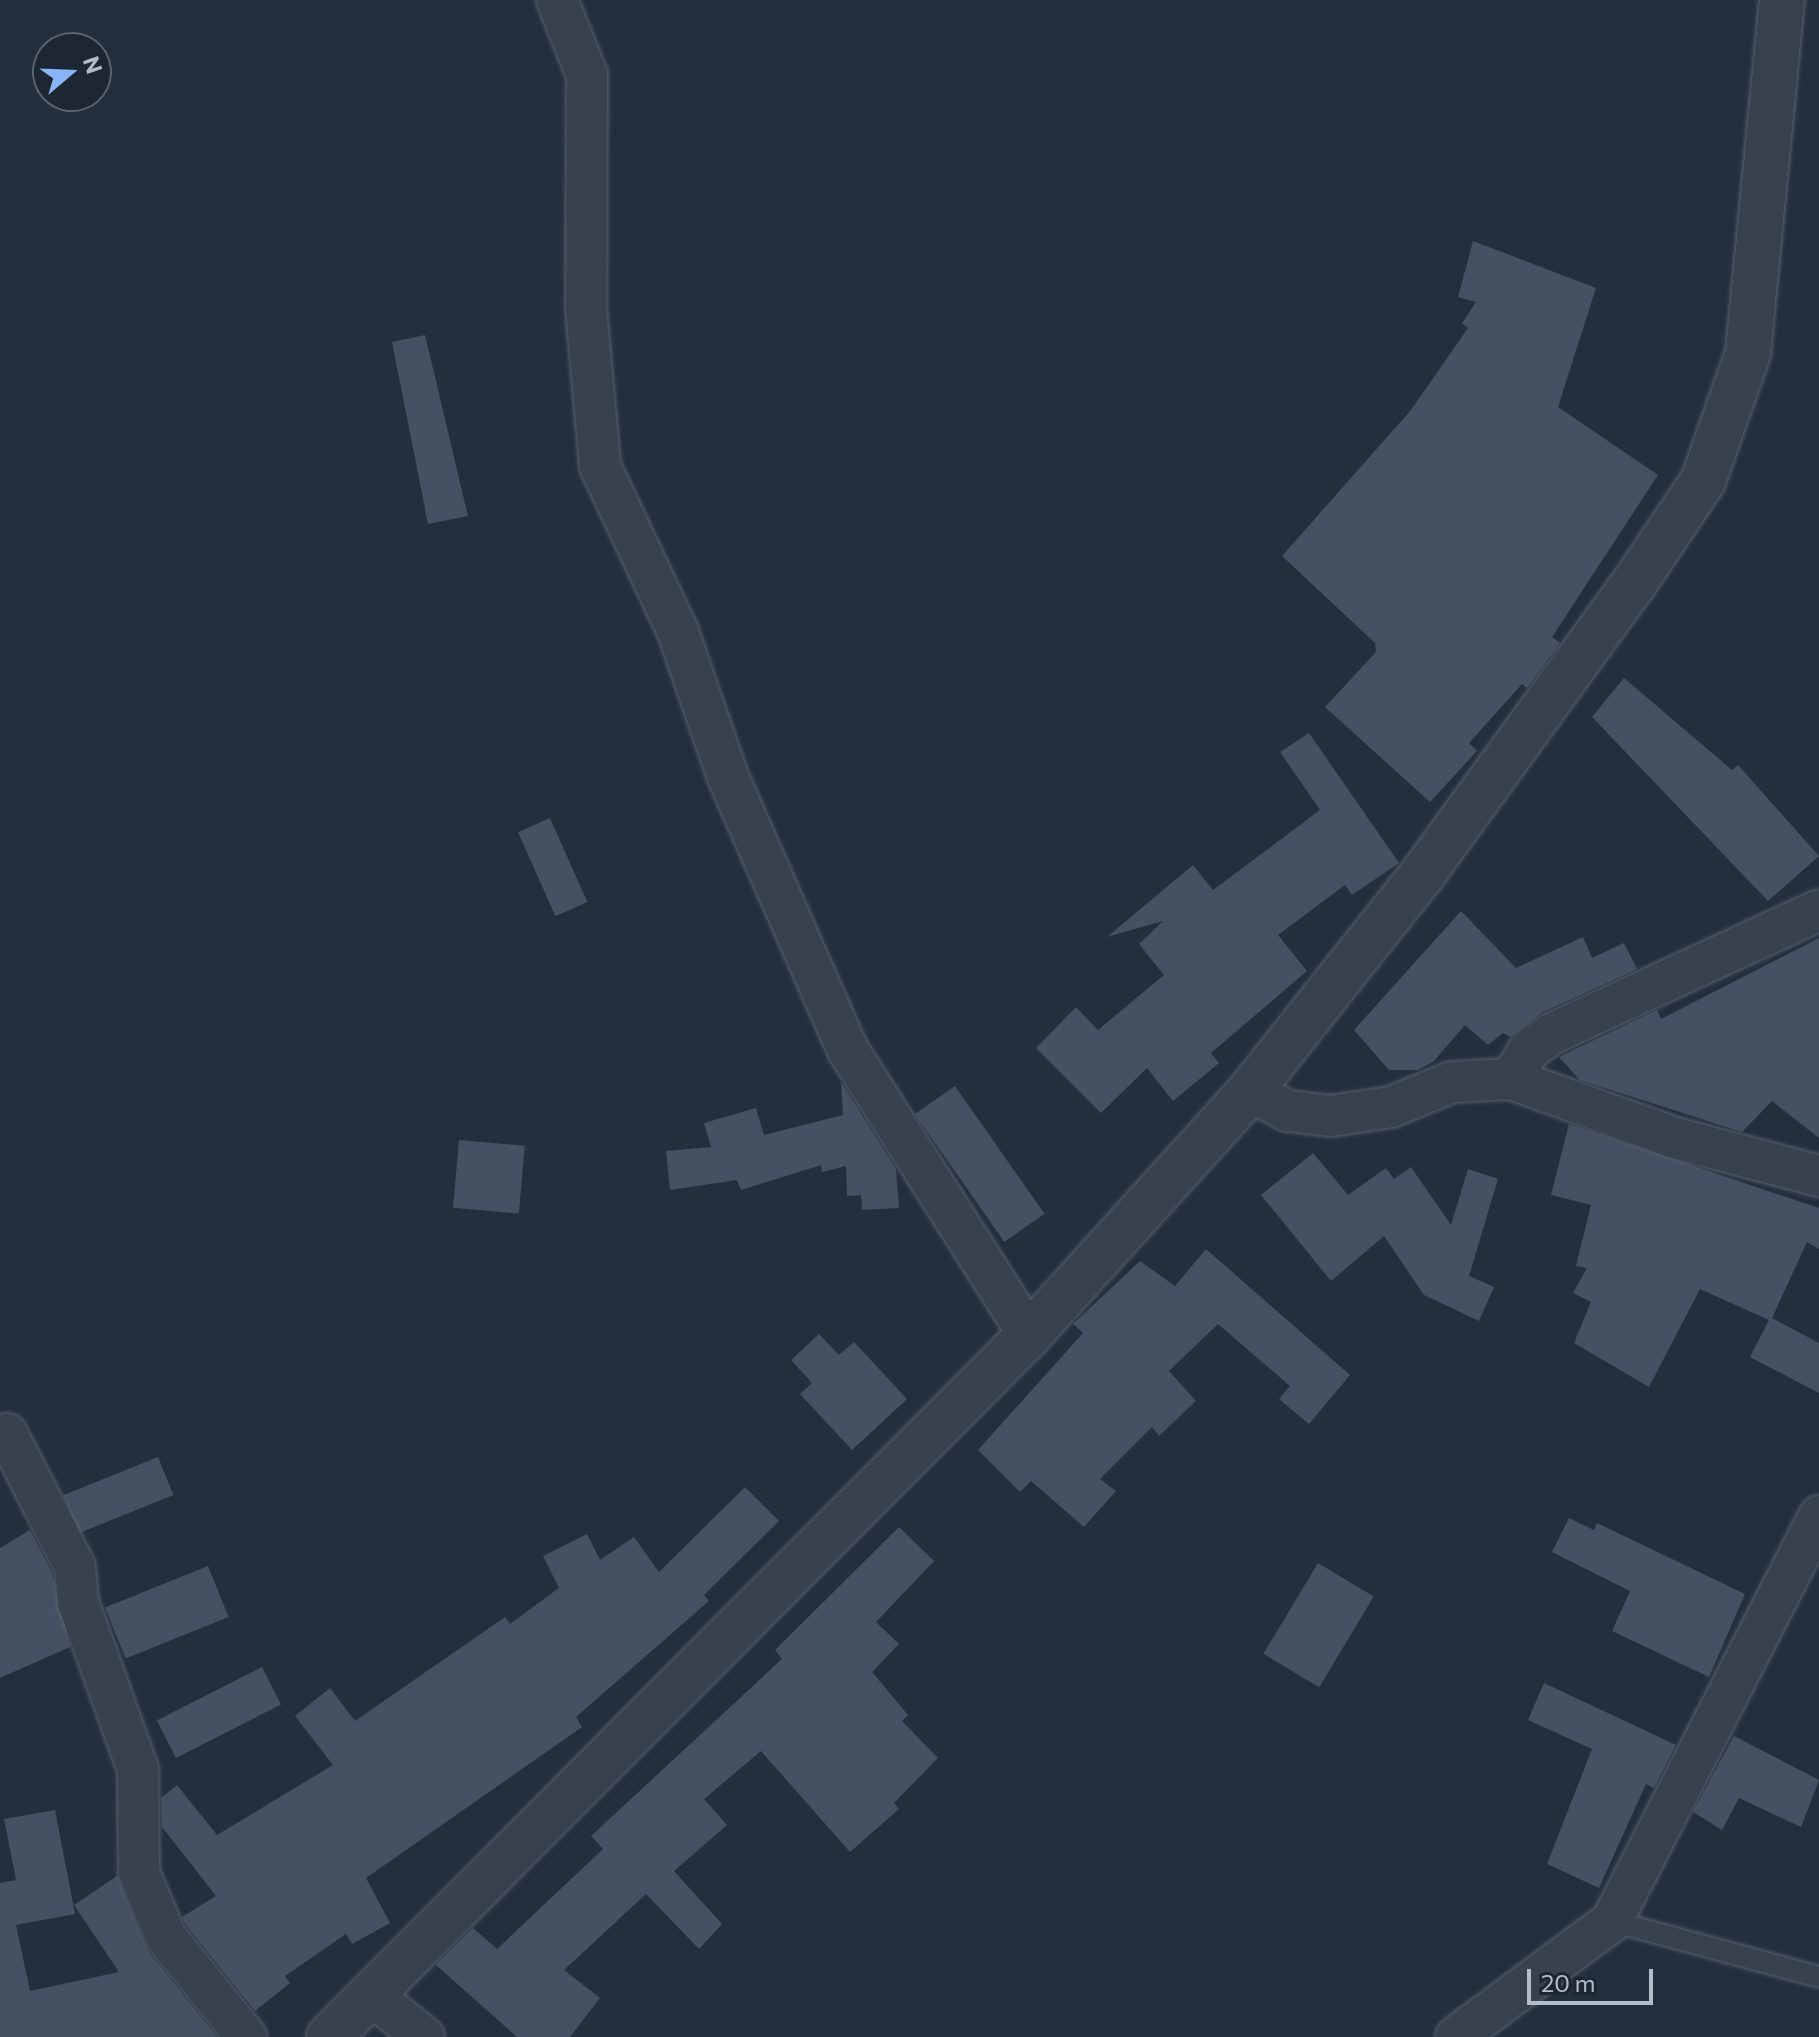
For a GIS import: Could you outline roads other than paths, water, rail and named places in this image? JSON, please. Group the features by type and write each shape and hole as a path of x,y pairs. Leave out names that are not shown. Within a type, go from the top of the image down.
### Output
{"street":[{"path":"557,0 587,75 586,308 600,466 678,632 740,806 848,1050 1029,1335"},
{"path":"329,2037 1029,1335 1250,1091 1422,875 1703,481 1748,353 1782,0"},
{"path":"1511,1079 1529,1050 1551,1034 1819,910"},
{"path":"1250,1091 1288,1111 1331,1116 1391,1107 1452,1082 1511,1079 1675,1138 1819,1176"},
{"path":"7,1434 75,1567 78,1602 138,1770 139,1873 166,1937 246,2037"},
{"path":"1456,2037 1612,1921 1819,1516"},
{"path":"370,1994 424,2037"}],"lane":[{"path":"1612,1921 1819,1977"}]}
